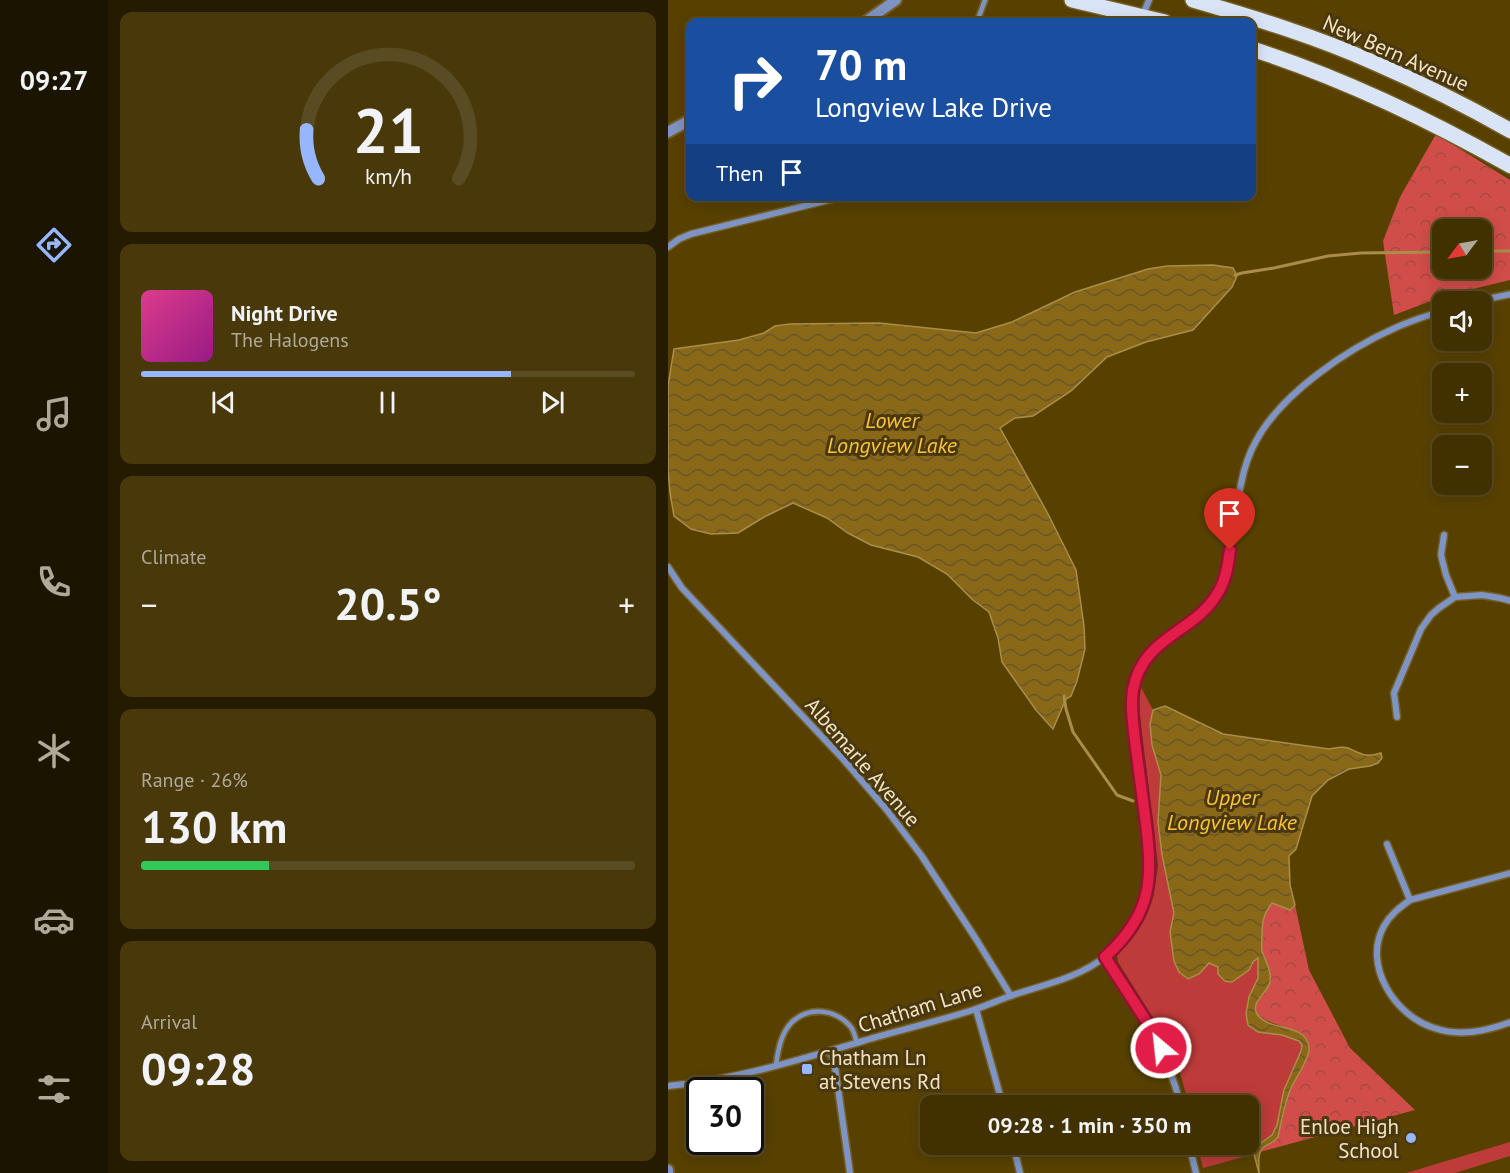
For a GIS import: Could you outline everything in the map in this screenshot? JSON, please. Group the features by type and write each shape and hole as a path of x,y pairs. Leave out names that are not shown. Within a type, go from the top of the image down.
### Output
{"main road":[{"path":"1072,0 1136,18"},
{"name":"New Bern Avenue","path":"1193,0 1255,18"},
{"name":"New Bern Avenue","path":"1256,18 1374,62 1511,131"},
{"path":"1256,50 1349,85 1457,136 1511,166"}],"street":[{"path":"878,18 896,0"},
{"path":"1140,18 1149,0"},
{"path":"668,132 686,122"},
{"path":"668,247 691,234 825,201"},
{"path":"1492,298 1511,294"},
{"name":"Chatham Lane","path":"668,1086 753,1072 976,1009 1086,969 1118,945 1142,908 1148,884 1150,855 1132,714 1135,681 1143,663 1154,648 1199,616 1221,589 1245,468 1256,440 1271,420 1293,396 1324,369 1397,327 1432,315"},
{"path":"1444,535 1441,555 1455,597"},
{"name":"Albemarle Avenue","path":"668,567 682,588 843,759 886,809 921,855 1011,996"},
{"path":"1397,717 1394,693 1421,629 1431,615 1455,597 1482,595 1511,602"},
{"path":"1387,843 1410,900"},
{"path":"1511,873 1410,900 1390,917 1379,936 1377,948 1380,975 1387,988 1397,1003 1420,1023 1449,1032 1464,1033 1482,1031 1511,1022"},
{"path":"1105,957 1149,1025 1161,1048 1178,1095"},
{"path":"976,1009 1000,1095"},
{"path":"830,1051 850,1173"},
{"path":"1016,1155 1020,1173"},
{"path":"1192,1155 1196,1173"}],"lane":[{"path":"978,18 985,0"},
{"path":"776,1065 783,1035 792,1022 809,1011 828,1011 845,1022 852,1028 857,1043"}],"shaded area":[{"path":"1141,687 1153,710 1150,724 1152,745 1161,775 1158,822 1174,914 1170,932 1174,961 1179,971 1199,974 1209,962 1218,967 1249,970 1258,957 1258,978 1249,997 1258,1032 1287,1036 1302,1045 1284,1090 1277,1125 1272,1135 1259,1145 1259,1095 1186,1095 1177,1062 1163,1034 1118,962 1119,952 1144,920 1153,898 1158,866 1139,700"},
{"path":"1510,1142 1510,1156 1455,1173 1406,1173"},
{"path":"1200,1155 1250,1155 1203,1168"}],"green space":[{"path":"1436,134 1510,180 1510,280 1465,291 1432,291 1432,301 1394,315 1383,241 1400,197"},
{"path":"1273,903 1290,910 1295,905 1309,970 1350,1048 1415,1110 1260,1152 1278,1137 1289,1092 1308,1056 1309,1047 1306,1038 1298,1032 1262,1019 1255,1008 1257,1001 1266,991 1269,968 1261,948 1262,923 1267,909"}],"water":[{"name":"Lower Longview Lake","path":"1213,265 1233,268 1237,276 1232,287 1193,330 1146,342 1107,357 1071,391 1033,416 1015,418 1000,428 1047,512 1076,570 1085,649 1071,696 1066,699 1053,729 1036,710 1002,662 998,638 989,612 973,600 947,574 918,557 871,545 848,533 827,518 793,503 738,533 711,534 691,529 674,516 668,468 668,386 674,349 739,340 764,333 775,326 790,324 879,323 976,333 1012,322 1075,292 1148,269 1167,266"},
{"name":"Upper Longview Lake","path":"1165,706 1223,734 1329,749 1346,747 1367,755 1381,753 1382,758 1378,763 1349,769 1328,780 1312,796 1296,849 1289,856 1290,885 1295,905 1290,910 1272,903 1264,919 1262,949 1269,970 1270,982 1255,1010 1262,1020 1301,1034 1306,1039 1309,1050 1289,1093 1278,1137 1260,1152 1259,1173 1254,1155 1259,1155 1259,1145 1272,1135 1277,1125 1284,1090 1302,1045 1299,1041 1282,1035 1258,1032 1248,1025 1246,1014 1249,997 1258,978 1258,958 1249,970 1232,982 1225,981 1218,974 1218,967 1209,963 1199,974 1188,979 1179,972 1174,961 1170,932 1174,913 1158,822 1161,775 1152,745 1150,724 1153,710"}],"waterway":[{"path":"1492,251 1511,251"},
{"path":"1235,275 1328,256 1432,252"},
{"path":"1064,696 1073,732 1117,795 1133,801"}],"place":[{"name":"Chatham Ln at Stevens Rd","path":"807,1069"},
{"name":"Enloe High School","path":"1411,1138"}],"route":[{"path":"1161,1048 1149,1025 1105,957 1128,933 1142,908 1150,867 1132,714 1133,690 1139,671 1154,648 1199,616 1213,601 1221,589 1230,550"}]}
